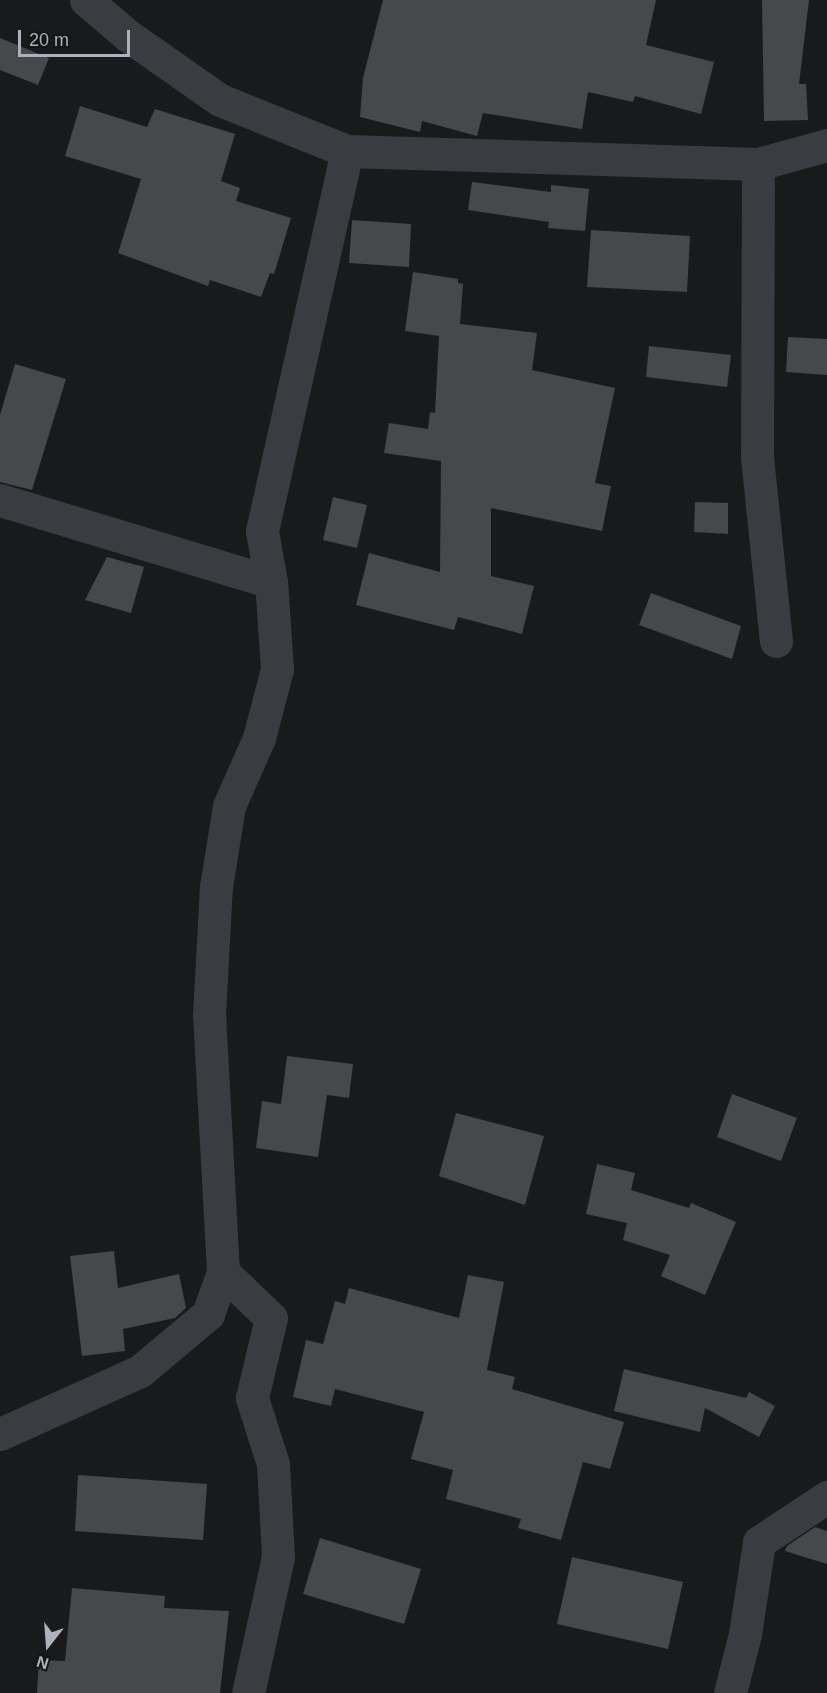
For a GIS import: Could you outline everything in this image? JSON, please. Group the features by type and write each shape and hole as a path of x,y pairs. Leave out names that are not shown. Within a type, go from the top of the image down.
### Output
{"street":[{"path":"86,0 127,35 220,100 347,151 758,164 827,145"},
{"path":"0,1434 140,1371 208,1314 223,1272 208,1015 216,887 230,806 259,738 277,669 271,582 262,531 347,151"},
{"path":"758,164 757,457 776,641"},
{"path":"0,500 271,582"},
{"path":"223,1272 271,1318"},
{"path":"208,1314 271,1318"},
{"path":"248,1693 278,1557 273,1464 252,1398 271,1318"},
{"path":"730,1693 745,1634 759,1542 827,1497"}],"building":[{"path":"383,0 656,0 646,45 714,62 701,114 635,96 633,102 588,92 582,129 483,113 477,136 422,121 420,132 360,117 363,78"},
{"path":"762,0 809,0 799,84 806,84 808,120 764,121"},
{"path":"0,38 49,58 38,85 0,70"},
{"path":"80,106 147,127 155,109 235,134 221,181 240,188 236,201 291,218 274,274 270,273 261,297 210,280 208,286 118,253 141,179 65,156"},
{"path":"472,182 551,192 551,185 589,189 585,231 548,228 549,222 468,210"},
{"path":"352,220 411,224 409,267 349,263"},
{"path":"591,230 690,236 687,292 587,287"},
{"path":"413,272 458,279 458,283 463,284 460,324 537,333 532,370 615,388 595,483 611,486 602,531 491,508 491,576 534,586 522,634 458,617 454,630 356,605 369,553 440,572 441,461 384,453 389,423 428,429 430,412 435,413 439,336 405,331"},
{"path":"788,337 827,339 827,375 786,372"},
{"path":"649,346 731,355 727,387 646,377"},
{"path":"15,364 66,379 32,490 0,482 0,415"},
{"path":"333,497 367,505 357,548 323,540"},
{"path":"695,502 728,503 728,534 694,532"},
{"path":"107,557 144,567 131,613 85,600"},
{"path":"651,593 741,626 732,659 639,625"},
{"path":"287,1056 353,1064 349,1098 327,1095 318,1157 256,1148 262,1101 281,1104"},
{"path":"732,1094 797,1118 781,1161 717,1137"},
{"path":"456,1113 544,1136 525,1205 439,1176"},
{"path":"597,1164 635,1173 631,1190 689,1208 691,1203 736,1222 705,1295 661,1276 670,1255 623,1240 627,1223 586,1214"},
{"path":"114,1251 118,1288 179,1274 186,1308 175,1318 123,1329 125,1351 82,1356 70,1256"},
{"path":"468,1275 504,1282 487,1370 515,1377 512,1389 624,1422 610,1469 583,1462 561,1540 518,1528 521,1519 446,1499 453,1470 411,1459 424,1412 335,1389 331,1406 293,1397 306,1340 323,1344 335,1301 345,1304 349,1288 459,1318"},
{"path":"624,1369 746,1398 749,1392 775,1406 759,1437 705,1408 700,1432 614,1411"},
{"path":"78,1475 207,1484 203,1540 75,1531"},
{"path":"815,1527 827,1531 827,1564 785,1551 787,1546"},
{"path":"320,1538 421,1569 404,1624 303,1594"},
{"path":"572,1557 683,1582 668,1649 557,1624"},
{"path":"72,1588 165,1596 164,1608 229,1611 220,1693 37,1693 39,1660 65,1661"}]}
